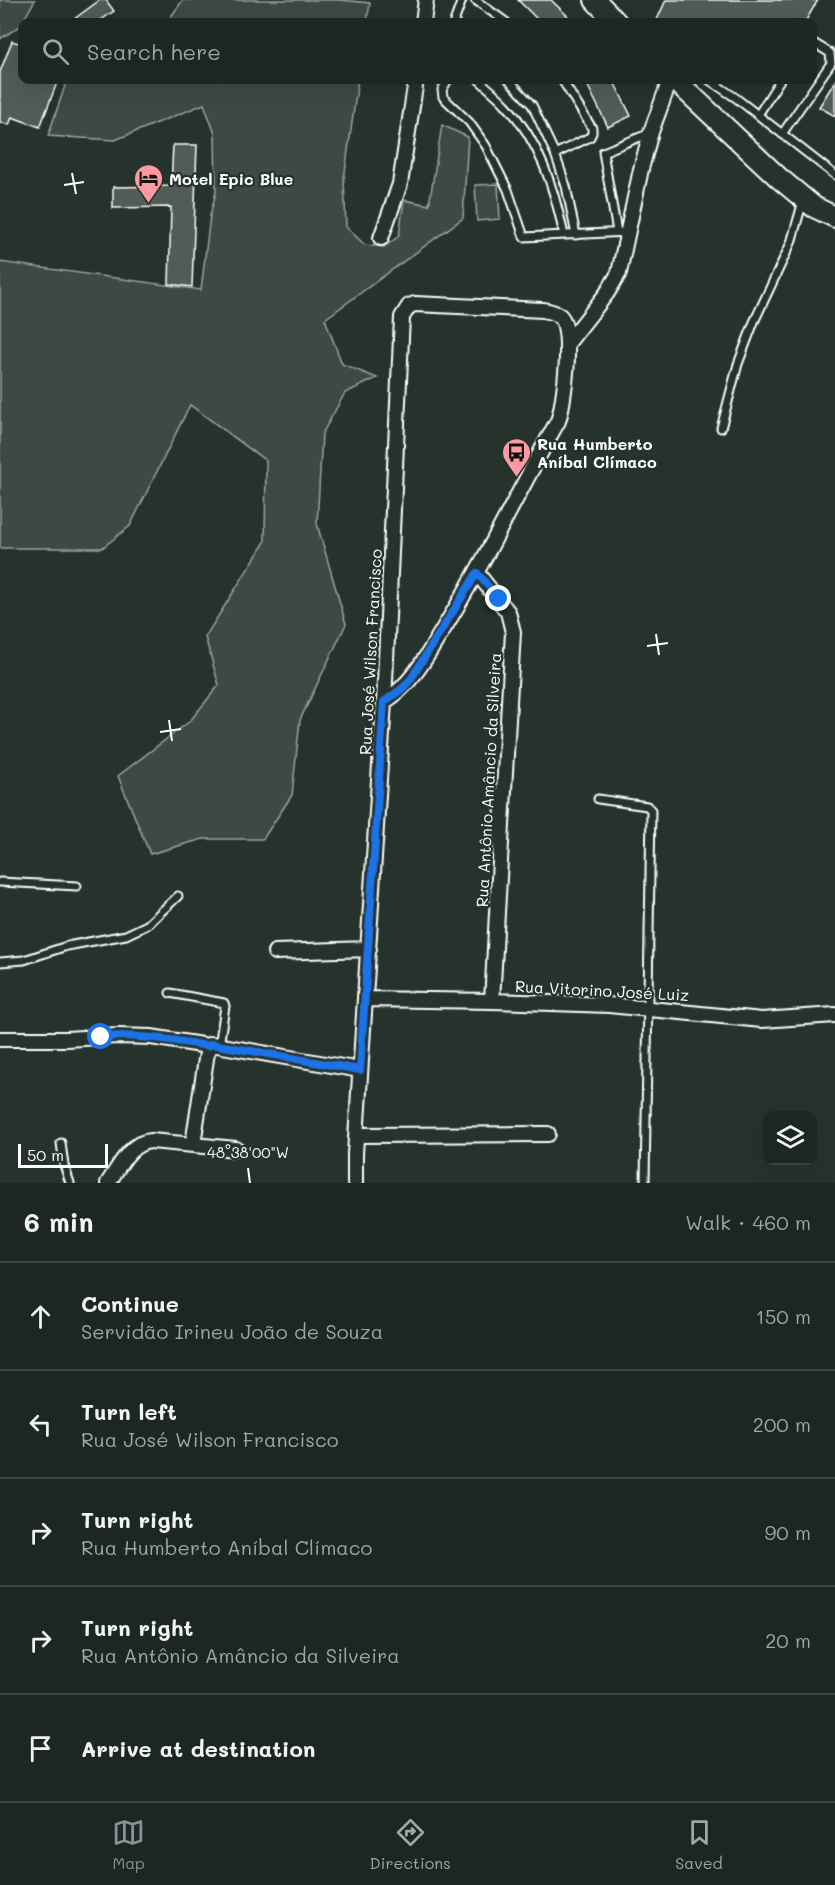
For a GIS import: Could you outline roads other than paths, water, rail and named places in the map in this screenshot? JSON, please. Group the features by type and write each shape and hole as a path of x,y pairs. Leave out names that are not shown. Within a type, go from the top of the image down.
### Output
{"main road":[{"path":"595,0 612,18"},
{"path":"679,84 804,199 835,217"}],"street":[{"path":"424,18 426,0"},
{"path":"381,238 400,183 415,84"},
{"path":"384,702 411,679 477,573 558,421 564,399 567,344 614,282 623,261 622,232 651,132 669,84"},
{"name":"Rua José Wilson Francisco","path":"354,1183 384,702 402,316 404,310 415,304 543,310 561,316 567,344"},
{"name":"Rua Antônio Amâncio da Silveira","path":"477,573 508,612 513,632 492,1001"},
{"path":"275,952 369,950"},
{"name":"Rua Vitorino José Luiz","path":"365,999 609,1005 647,1010 710,1013 762,1020 835,1015"},
{"path":"0,1039 151,1037 360,1070"},
{"path":"193,1144 214,1047"},
{"path":"357,1135 548,1134"},
{"path":"108,1183 141,1142 193,1144 236,1149"}],"lane":[{"path":"455,18 462,0"},
{"path":"475,0 500,18"},
{"path":"817,45 830,53 831,63 817,83"},
{"path":"446,84 442,90 443,97 469,122 486,146 508,190 522,234 526,238 622,232 603,152 651,132"},
{"path":"483,84 507,106 530,137 547,170 564,235"},
{"path":"513,84 532,105 555,154 566,186 576,235"},
{"path":"555,154 590,137 592,133 592,128 564,84"},
{"path":"715,84 835,175"},
{"path":"758,115 777,84"},
{"path":"782,134 817,84"},
{"path":"721,428 738,364 754,322 791,243 804,199"},
{"path":"598,799 647,806 651,810 645,1183"},
{"path":"0,882 77,886"},
{"path":"0,962 24,960 67,946 116,938 137,931 160,915 177,896"},
{"path":"170,993 224,1003 214,1047"},
{"path":"61,1143 64,1165 70,1183"}],"place":[{"name":"Motel Epic Blue","path":"148,204"},
{"name":"Rua Humberto Aníbal Clímaco","path":"516,478"}]}
